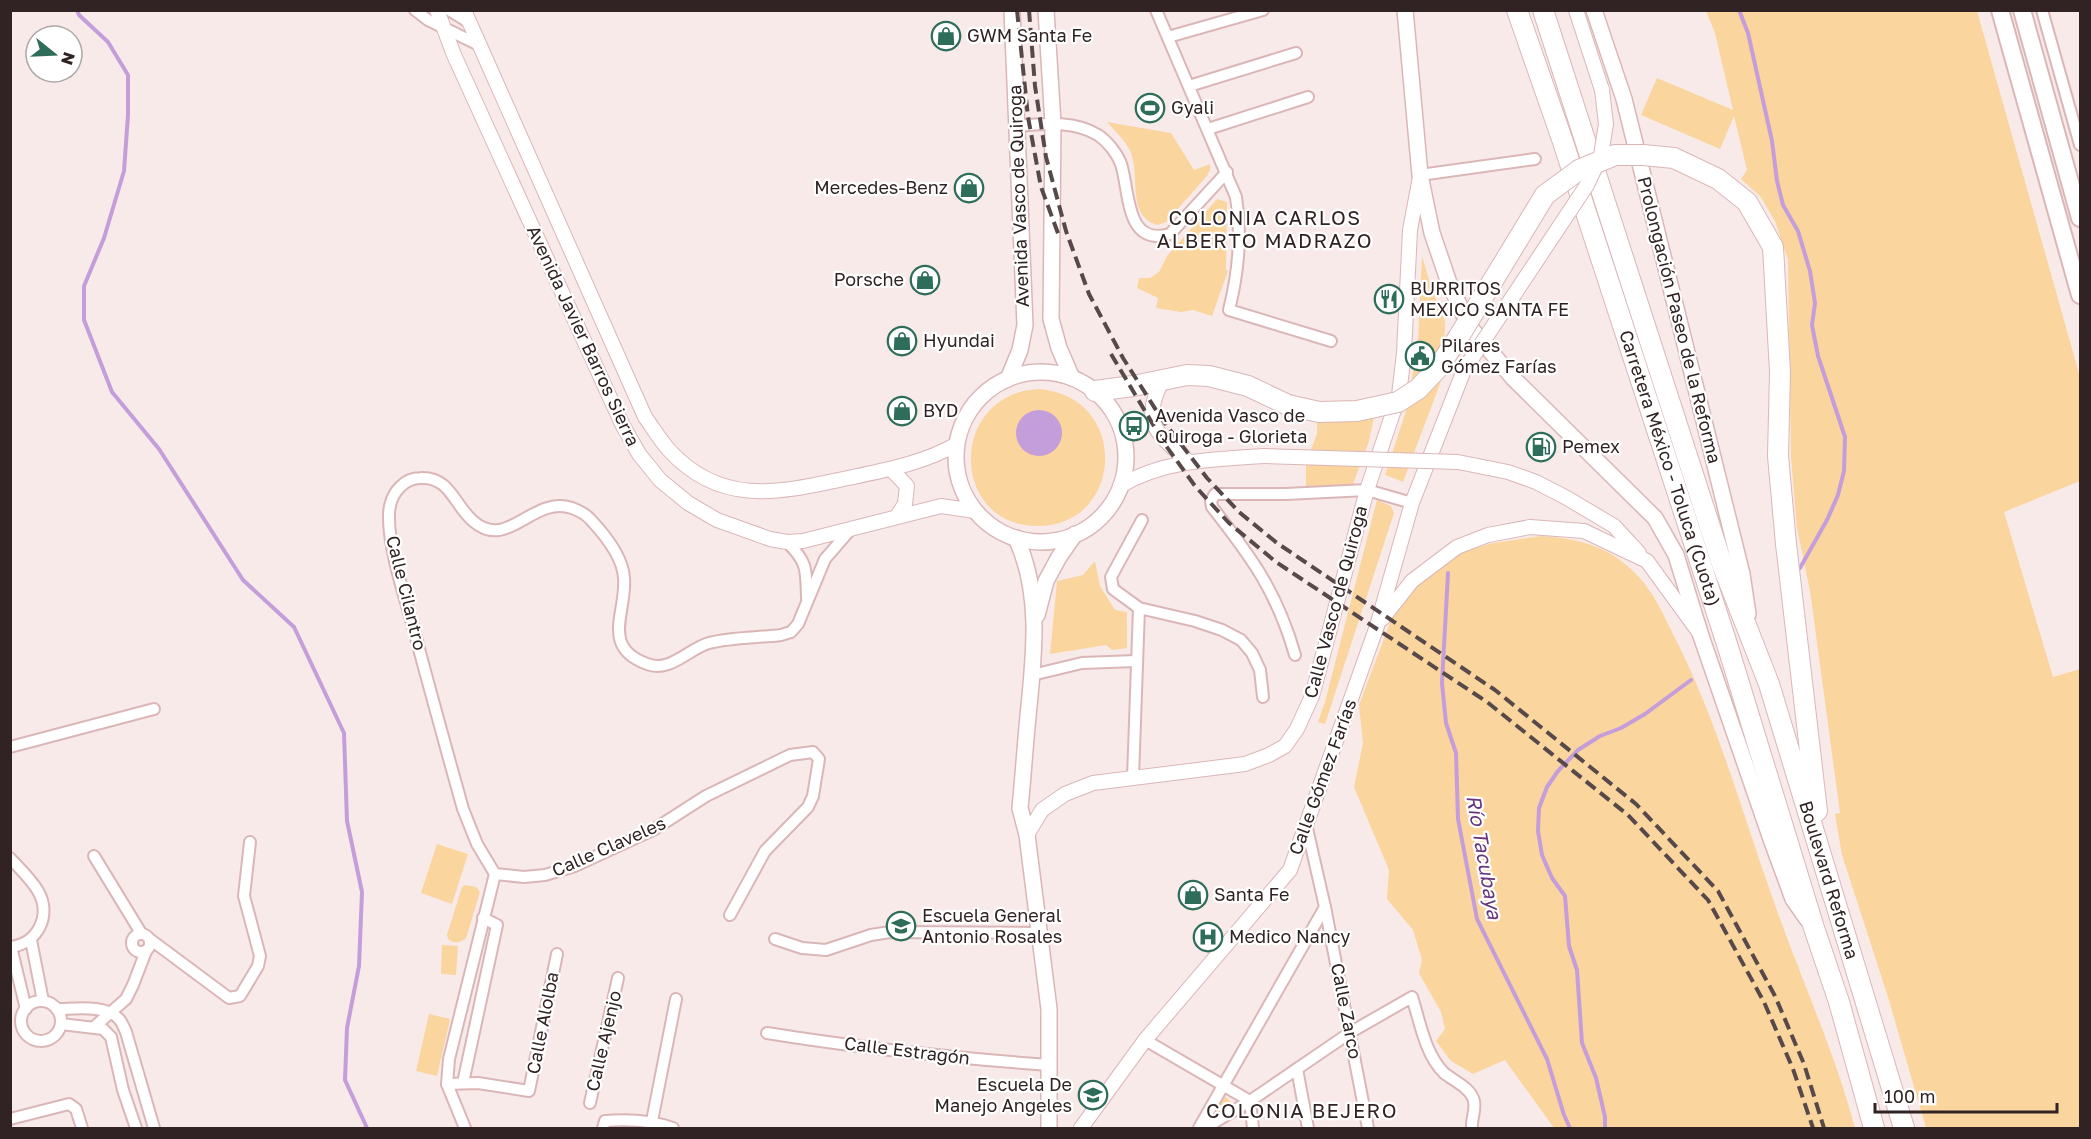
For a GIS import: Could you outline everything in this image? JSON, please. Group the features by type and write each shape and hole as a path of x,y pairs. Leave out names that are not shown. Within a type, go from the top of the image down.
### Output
{"highway":[{"name":"Carretera México - Toluca (Cuota)","path":"1517,10 1562,139 1727,644 1814,928"},
{"name":"Carretera México - Toluca (Cuota)","path":"1543,10 1722,564 1750,632"},
{"path":"1095,391 1187,375 1209,376 1248,386 1288,405 1319,412 1357,411 1398,402 1418,389 1437,369 1545,195 1579,170 1614,155 1643,154 1674,158 1718,179 1747,202 1773,247 1780,372 1778,456 1822,862"},
{"name":"Boulevard Reforma","path":"1750,632 1769,684 1904,1128"},
{"name":"Boulevard Reforma","path":"1814,928 1839,1002 1873,1119 1879,1128"}],"main road":[{"name":"Avenida Vasco de Quiroga","path":"1008,379 1020,350 1025,325 1012,10"},
{"name":"Avenida Vasco de Quiroga","path":"1046,10 1053,124 1051,319 1059,348 1072,378"},
{"path":"1405,10 1420,175 1432,233 1449,283 1469,326 1513,378 1655,518 1676,555 1701,636 1793,899 1814,928"},
{"name":"Prolongación Paseo de la Reforma","path":"1594,10 1624,99 1742,574 1750,632"},
{"path":"2000,10 2080,295"},
{"path":"2022,10 2080,218"},
{"path":"1040,372 1056,373 1072,378 1095,391 1112,411 1122,435 1125,461 1120,486 1116,496 1102,515 1090,526 1075,534 1046,542 1016,538 994,528 975,511 968,501 957,468 957,444 963,423 974,405 990,390 1008,379 1040,372"},
{"path":"1035,624 1046,581 1075,534"},
{"path":"1016,538 1025,557 1035,624 1020,808 1026,835 1049,1009 1049,1128"}],"street":[{"path":"415,10 443,28 479,45"},
{"name":"Avenida Javier Barros Sierra","path":"437,10 443,28 617,413 639,454 660,480 698,509 717,520 787,542 803,541 941,506 975,511"},
{"path":"449,10 467,17"},
{"path":"1156,10 1236,197 1239,215 1236,281 1229,310 1331,341"},
{"path":"1167,37 1263,10"},
{"name":"Calle Gómez Farías","path":"1081,1128 1145,1040 1290,870 1377,626 1412,503 1464,370 1587,185 1601,154 1606,123 1602,90 1576,10"},
{"path":"2042,10 2080,145"},
{"name":"Avenida Javier Barros Sierra","path":"467,17 645,417 670,450 693,471 741,491 762,493 794,490 891,469 933,457 957,444"},
{"path":"1189,86 1296,53"},
{"path":"1208,129 1308,97"},
{"path":"1016,126 1053,124 1078,127 1099,136 1112,149 1120,162 1133,217 1138,228 1148,235 1158,237 1170,234 1227,172"},
{"path":"1420,175 1535,159"},
{"name":"Calle Vasco de Quiroga","path":"1026,835 1042,810 1065,794 1093,783 1245,764 1285,746 1298,729 1312,696 1367,490 1399,395 1408,296 1410,230 1420,175"},
{"path":"1162,379 1154,396 1152,421 1158,433 1189,462"},
{"path":"1120,486 1158,468 1189,462 1263,456 1458,462 1508,472 1536,482 1614,526 1647,561 1701,636"},
{"path":"891,469 907,486 905,504 897,516"},
{"name":"Calle Cilantro","path":"495,874 477,844 463,809 401,582 389,515 391,501 406,481 423,478 439,481 448,488 471,520 482,528 493,531 503,530 542,508 556,505 580,511 602,533 622,564 625,580 618,622 620,639 625,650 648,665 659,667 672,663 707,644 791,632 798,624 825,559 851,528"},
{"path":"1295,655 1275,598 1257,566 1212,507 1215,494 1286,494 1367,490 1412,503"},
{"path":"1142,520 1111,578 1113,590 1139,608 1195,621 1222,630 1241,640 1252,653 1260,670 1263,697"},
{"path":"1377,626 1412,581 1457,547 1488,535 1530,527 1584,531 1647,561"},
{"name":"Calle Cilantro","path":"787,542 799,554 806,566 807,601"},
{"path":"1133,778 1139,608"},
{"path":"1032,675 1082,663 1136,661"},
{"path":"10,747 153,709"},
{"name":"Calle Claveles","path":"495,874 524,877 545,875 575,866 654,830 706,796 790,755 813,752 819,759 813,796 808,807 765,851 730,915"},
{"name":"Calle Zarco","path":"1306,823 1351,1032 1368,1128"},
{"path":"94,856 141,933 229,998 240,996 258,966 260,957 244,896 250,842"},
{"path":"10,858 38,890 44,914 40,928 31,940 11,947 26,1009"},
{"path":"465,1128 447,1084 448,1059 495,874"},
{"path":"1199,1128 1325,907"},
{"path":"447,1084 463,1083 497,925 483,918"},
{"path":"775,939 802,948 826,950 871,935 890,932 1038,933"},
{"path":"141,933 134,937 132,945 138,951 146,951"},
{"path":"31,940 43,1001"},
{"path":"94,1027 126,999 134,985 146,951 151,945 151,940"},
{"name":"Calle Alolba","path":"463,1083 478,1083 529,1091 556,954"},
{"name":"Calle Ajenjo","path":"590,1103 618,978"},
{"path":"1204,1128 1250,1101 1351,1032 1412,997 1428,1049 1437,1065 1469,1091 1474,1100 1472,1128"},
{"path":"652,1121 676,999"},
{"path":"43,1001 57,1009 61,1024 58,1032 52,1037 37,1040 16,1025 26,1009 33,1003 43,1001"},
{"path":"57,1009 101,1010 110,1012 118,1018 126,1032 154,1128"},
{"path":"61,1024 103,1029 111,1037 123,1090 136,1128"},
{"name":"Calle Estragón","path":"767,1033 816,1041 983,1060 1049,1065"},
{"path":"1145,1040 1250,1101"},
{"path":"1297,1069 1308,1128"},
{"path":"1250,1101 1253,1128"},
{"path":"10,1119 69,1104 76,1108 82,1128"},
{"path":"604,1125 628,1119 652,1121 673,1128"}],"shaded area":[{"path":"1706,11 1977,11 2080,377 2080,481 2004,512 2053,677 2080,669 2080,1128 1926,1128 1888,997 1842,855 1835,814 1840,813 1810,591 1797,528 1791,458 1788,260 1775,221 1760,196 1741,179 1747,170 1734,116 1720,149 1641,115 1657,78 1733,110 1715,33"},
{"path":"1107,122 1171,133 1194,170 1210,164 1207,176 1166,222 1158,225 1148,221 1142,213 1136,194 1135,172 1130,151 1123,139"},
{"path":"1217,199 1227,202 1226,270 1228,271 1212,316 1193,310 1181,312 1156,308 1158,298 1137,288 1139,278 1150,278 1159,272 1167,256"},
{"path":"1422,256 1432,290 1445,321 1444,373 1403,482 1385,475 1407,408 1418,342"},
{"path":"1040,389 1070,398 1090,414 1102,437 1105,462 1100,486 1086,507 1065,521 1036,526 1007,520 987,504 975,483 971,458 976,433 989,411 1010,396"},
{"path":"1378,398 1369,441 1353,484 1306,487 1306,462 1317,434 1317,415"},
{"path":"1039,410 1048,411 1055,417 1061,424 1061,442 1055,449 1048,455 1039,456 1030,455 1023,449 1017,442 1016,433 1017,424 1023,417 1030,411"},
{"path":"1377,500 1391,506 1394,513 1325,724 1318,722"},
{"path":"1541,536 1581,542 1617,558 1644,583 1662,611 1689,666 1716,733 1784,930 1838,1071 1855,1128 1554,1128 1505,1060 1473,1074 1451,1061 1436,1041 1445,1029 1441,1012 1419,973 1422,960 1413,930 1387,899 1389,870 1354,787 1363,743 1359,705 1391,620 1410,592 1460,553 1493,543"},
{"path":"1095,561 1100,586 1115,610 1127,612 1127,648 1112,650 1106,645 1050,654 1057,581 1083,575"},
{"path":"437,844 468,854 452,904 421,893"},
{"path":"465,885 476,887 480,892 466,938 459,942 450,941 447,935 462,887"},
{"path":"442,945 458,946 456,975 441,974"},
{"path":"429,1014 450,1019 437,1076 416,1071"},
{"path":"1222,1094 1236,1106 1218,1118 1210,1112"}],"waterway":[{"path":"77,10 79,15 108,42 128,75 124,171 104,238 84,286 84,320 112,392 159,449 243,580 294,627 344,733 347,821 362,892 359,966 347,1028 345,1080 367,1128"},
{"path":"1739,10 1748,33 1772,141 1777,181 1783,205 1798,231 1810,271 1815,303 1812,325 1818,356 1845,437 1844,471 1838,495 1800,568"},
{"name":"Río Tacubaya","path":"1448,573 1442,683 1446,723 1456,753 1458,819 1477,919 1547,1059 1570,1128"},
{"path":"1605,1128 1605,1117 1596,1078 1582,1043 1577,970 1569,946 1565,896 1552,878 1542,855 1538,831 1539,808 1547,787 1558,771 1578,750 1600,736 1621,728 1645,714 1691,680"}],"railway":[{"path":"1017,10 1028,117 1041,187 1059,236"},
{"path":"1029,10 1035,86 1046,157 1066,231 1089,294 1123,358 1161,418 1207,478 1239,512 1277,543 1495,690 1636,804 1718,891 1775,996 1804,1064 1824,1128"},
{"path":"1111,354 1164,443 1195,486 1229,523 1276,562 1487,702 1628,815 1708,900 1764,1002 1793,1069 1813,1128"}],"place":[{"name":"GWM Santa Fe","path":"946,36"},
{"name":"Gyali","path":"1150,108"},
{"name":"Mercedes-Benz","path":"969,188"},
{"name":"Porsche","path":"925,280"},
{"name":"BURRITOS MEXICO SANTA FE","path":"1389,299"},
{"name":"Hyundai","path":"902,341"},
{"name":"Pilares Gómez Farías","path":"1420,356"},
{"name":"BYD","path":"902,411"},
{"name":"Avenida Vasco de Quiroga - Glorieta","path":"1134,426"},
{"name":"Pemex","path":"1541,447"},
{"name":"Santa Fe","path":"1193,895"},
{"name":"Escuela General Antonio Rosales","path":"901,926"},
{"name":"Medico Nancy","path":"1208,937"},
{"name":"Escuela De Manejo Angeles","path":"1093,1095"}],"district":[{"name":"COLONIA CARLOS ALBERTO MADRAZO","path":"1265,230"},
{"name":"COLONIA BEJERO","path":"1302,1111"}]}
